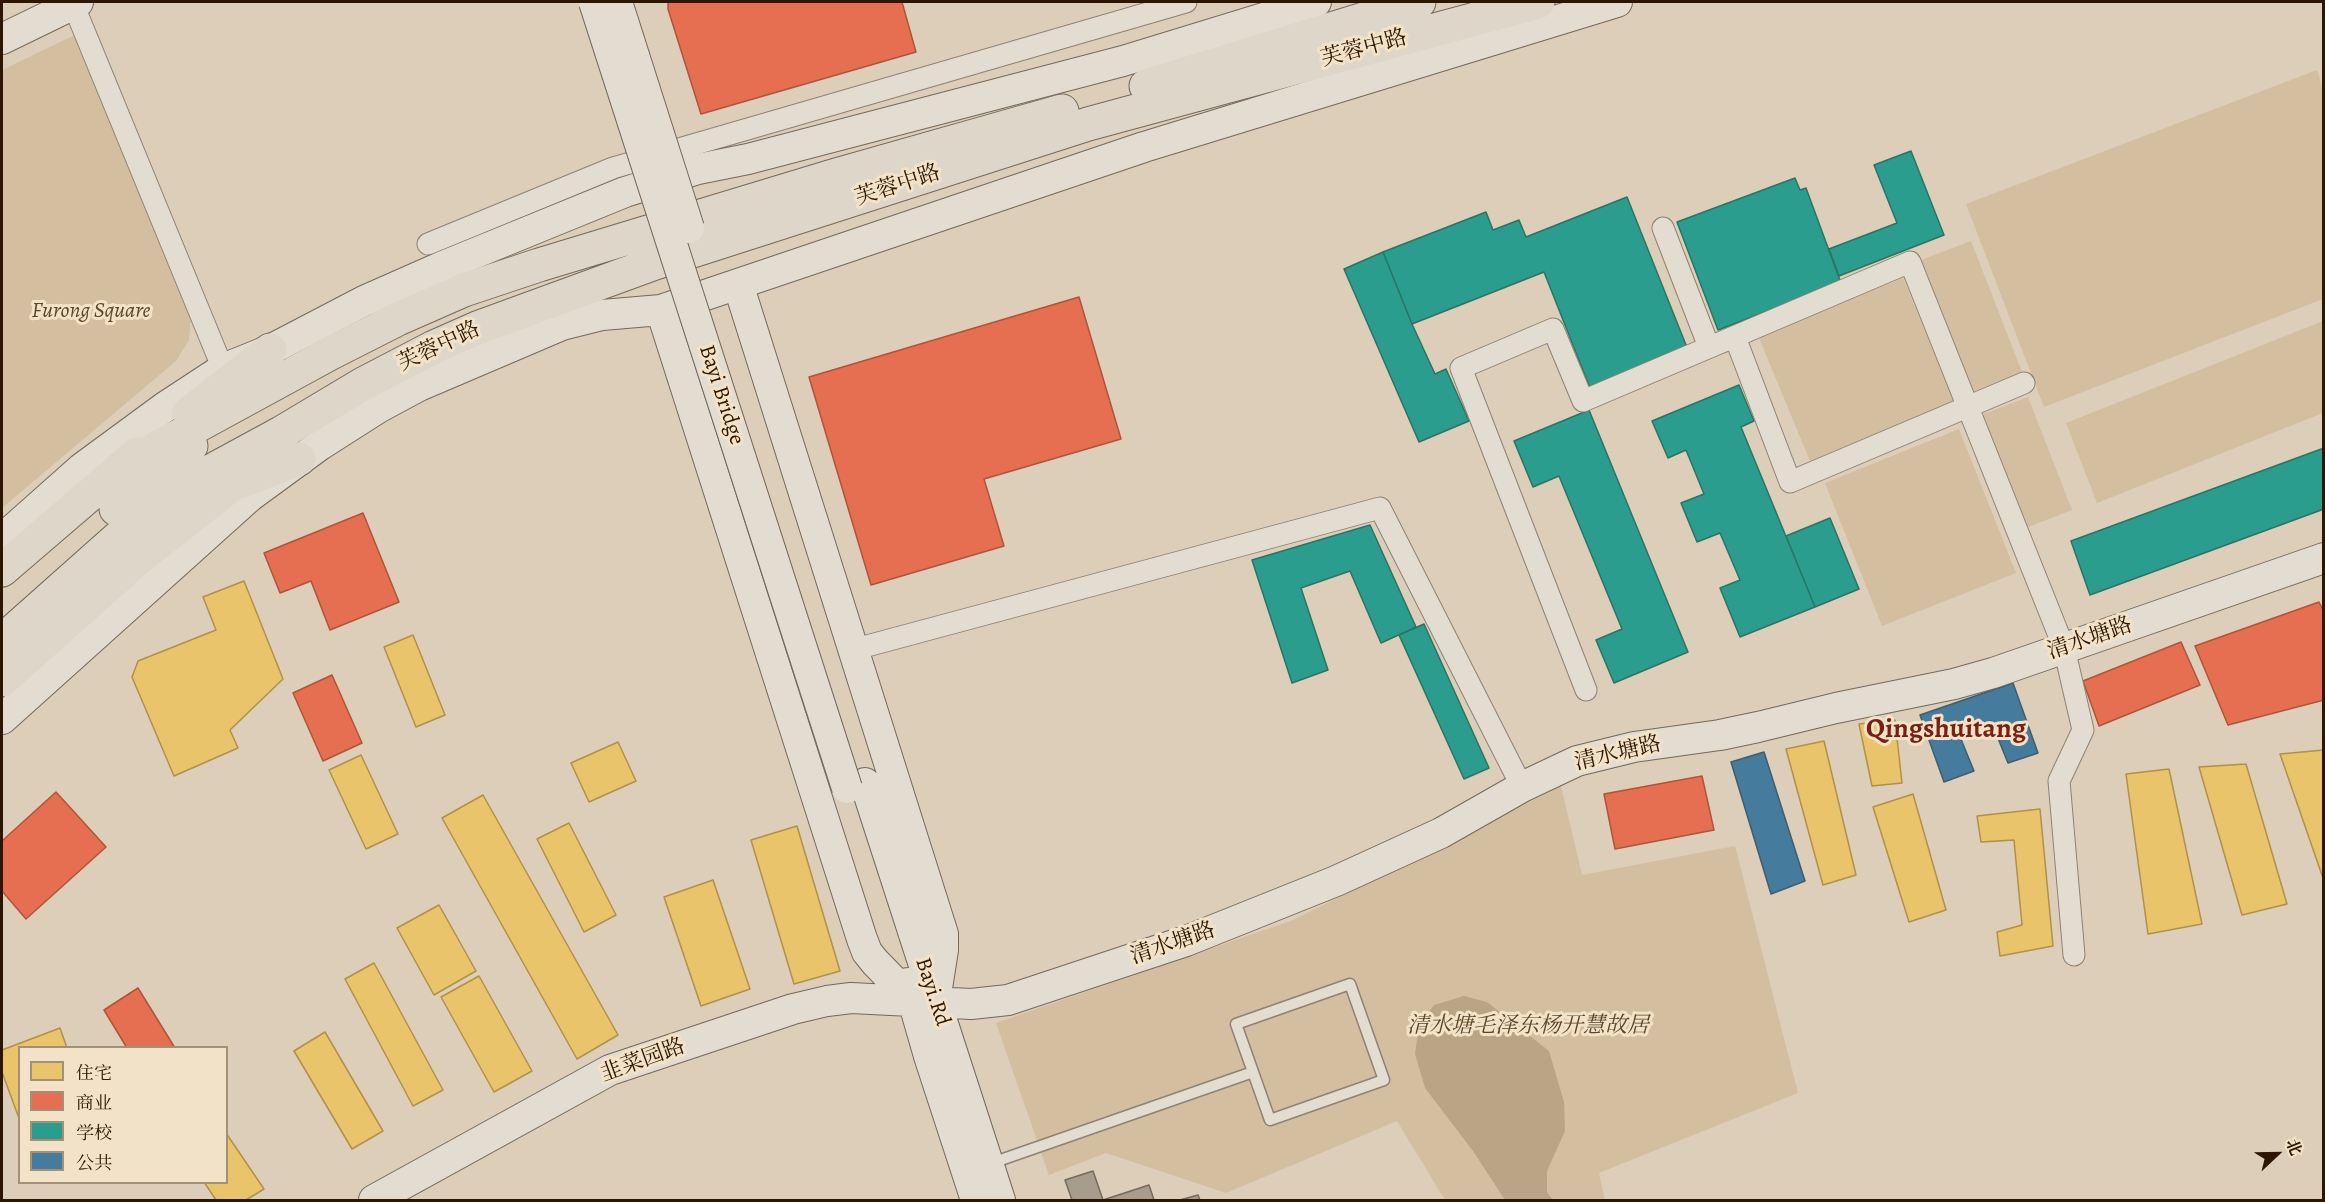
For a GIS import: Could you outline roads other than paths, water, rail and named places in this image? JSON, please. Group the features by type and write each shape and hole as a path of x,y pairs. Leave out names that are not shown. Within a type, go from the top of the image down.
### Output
{"main road":[{"name":"芙蓉中路","path":"251,398 399,319 464,290 825,178 1132,91 1419,2"},
{"name":"芙蓉中路","path":"290,446 363,384 434,347 477,328 655,263 1088,124 1538,2"},
{"path":"2,570 120,468 270,350"},
{"path":"120,468 251,398"},
{"path":"2,611 142,487 251,398"},
{"path":"2,680 171,532 233,484 290,446"},
{"path":"2,640 156,504 201,475 290,446"}],"street":[{"name":"Bayi Bridge","path":"594,2 856,785"},
{"name":"Bayi Bridge","path":"617,2 856,785"},
{"path":"428,244 613,168 1186,2"},
{"path":"2,539 89,462 165,407 223,369 270,350 374,296 441,267 625,192 698,169 759,156 1124,61 1316,2"},
{"path":"2,718 249,497 290,446 378,408 419,386 562,325 602,315 661,310 1144,147 1617,2"},
{"path":"2,39 76,3 223,369"},
{"path":"1663,228 1709,348"},
{"path":"1586,690 1461,368 1553,328 1584,401 1910,262 2064,648 2084,730 2060,781 2074,955"},
{"path":"661,310 862,939 867,952 875,962 924,1001 943,950 943,934 738,284"},
{"path":"1735,338 1791,482 2024,383"},
{"path":"852,650 1380,508 1522,787"},
{"name":"清水塘路","path":"924,1001 971,1004 1008,1000 1186,941 1381,861 1441,833 1522,787 1577,761 1605,753 1720,735 1836,708 1943,687 1993,673 2324,558"},
{"name":"Bayi.Rd","path":"856,785 924,1001 976,1200"},
{"name":"韭菜园路","path":"374,1200 610,1070 793,1009 826,1001 852,998 924,1001"},
{"name":"Bayi.Rd","path":"924,1001 1000,1200"}],"lane":[{"path":"1350,984 1384,1080 1270,1120 1253,1071 1236,1024 1350,984"},
{"path":"988,1164 1253,1071"}],"district":[{"name":"Qingshuitang","path":"1946,730"}],"park label":[{"name":"Furong Square","path":"91,312"},
{"name":"清水塘毛泽东杨开慧故居","path":"1528,1027"}]}
